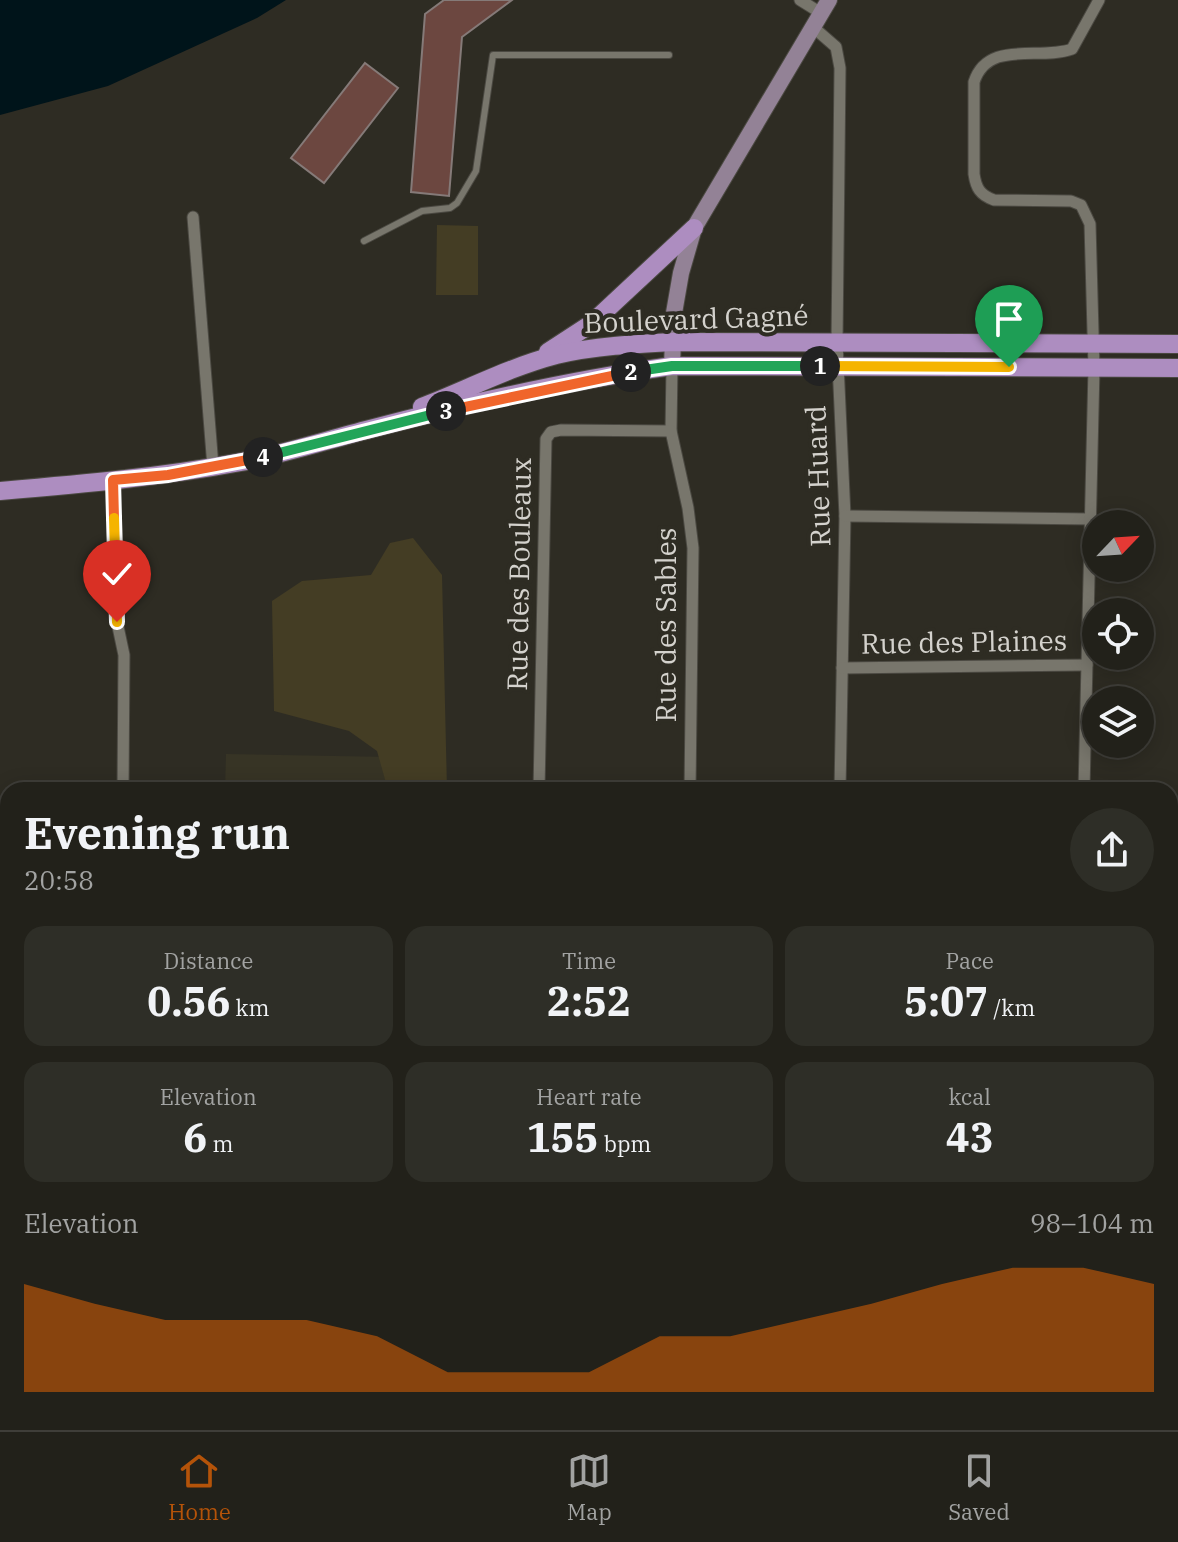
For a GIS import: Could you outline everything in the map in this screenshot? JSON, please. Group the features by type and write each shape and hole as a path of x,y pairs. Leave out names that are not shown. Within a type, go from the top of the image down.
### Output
{"main road":[{"path":"529,364 591,324 694,228"},
{"name":"Boulevard Gagné","path":"372,428 529,364 609,345 673,342 1178,344"},
{"name":"Boulevard Gagné","path":"372,428 612,374 672,366 1178,368"},
{"path":"0,491 213,467 256,459 372,428"}],"street":[{"name":"Rue Huard","path":"800,0 821,13 836,47 840,68 837,342 845,516 840,782"},
{"path":"1090,510 1094,368 1090,224 1081,205 1071,201 994,200 983,196 976,186 974,174 974,82 978,70 995,56 1072,49 1099,0"},
{"path":"672,366 674,313 694,228 821,13"},
{"path":"193,217 213,467"},
{"name":"Rue des Sables","path":"672,366 671,431 688,508 693,548 690,782"},
{"name":"Rue des Bouleaux","path":"539,782 546,439 551,432 561,430 671,431"},
{"path":"113,480 117,622 124,655 123,782"},
{"path":"845,516 1082,519"},
{"name":"Rue des Plaines","path":"842,668 1082,665"},
{"path":"1084,782 1087,670"}],"lane":[{"path":"364,241 422,211 450,208 457,203 476,171 493,55 669,55"}],"shaded area":[{"path":"0,0 286,0 257,18 108,86 0,115"},
{"path":"437,225 478,226 478,295 436,295"},
{"path":"413,538 442,575 447,782 386,782 377,751 349,731 274,711 272,601 302,581 371,575 390,543"},
{"path":"226,754 445,758 444,782 225,782"}],"building":[{"path":"444,0 512,0 462,37 449,196 411,192 425,14"},
{"path":"365,63 398,88 324,183 291,158"}],"route":[{"path":"117,622 113,480 168,475 243,462 524,393 612,374 672,366 1009,367"}]}
